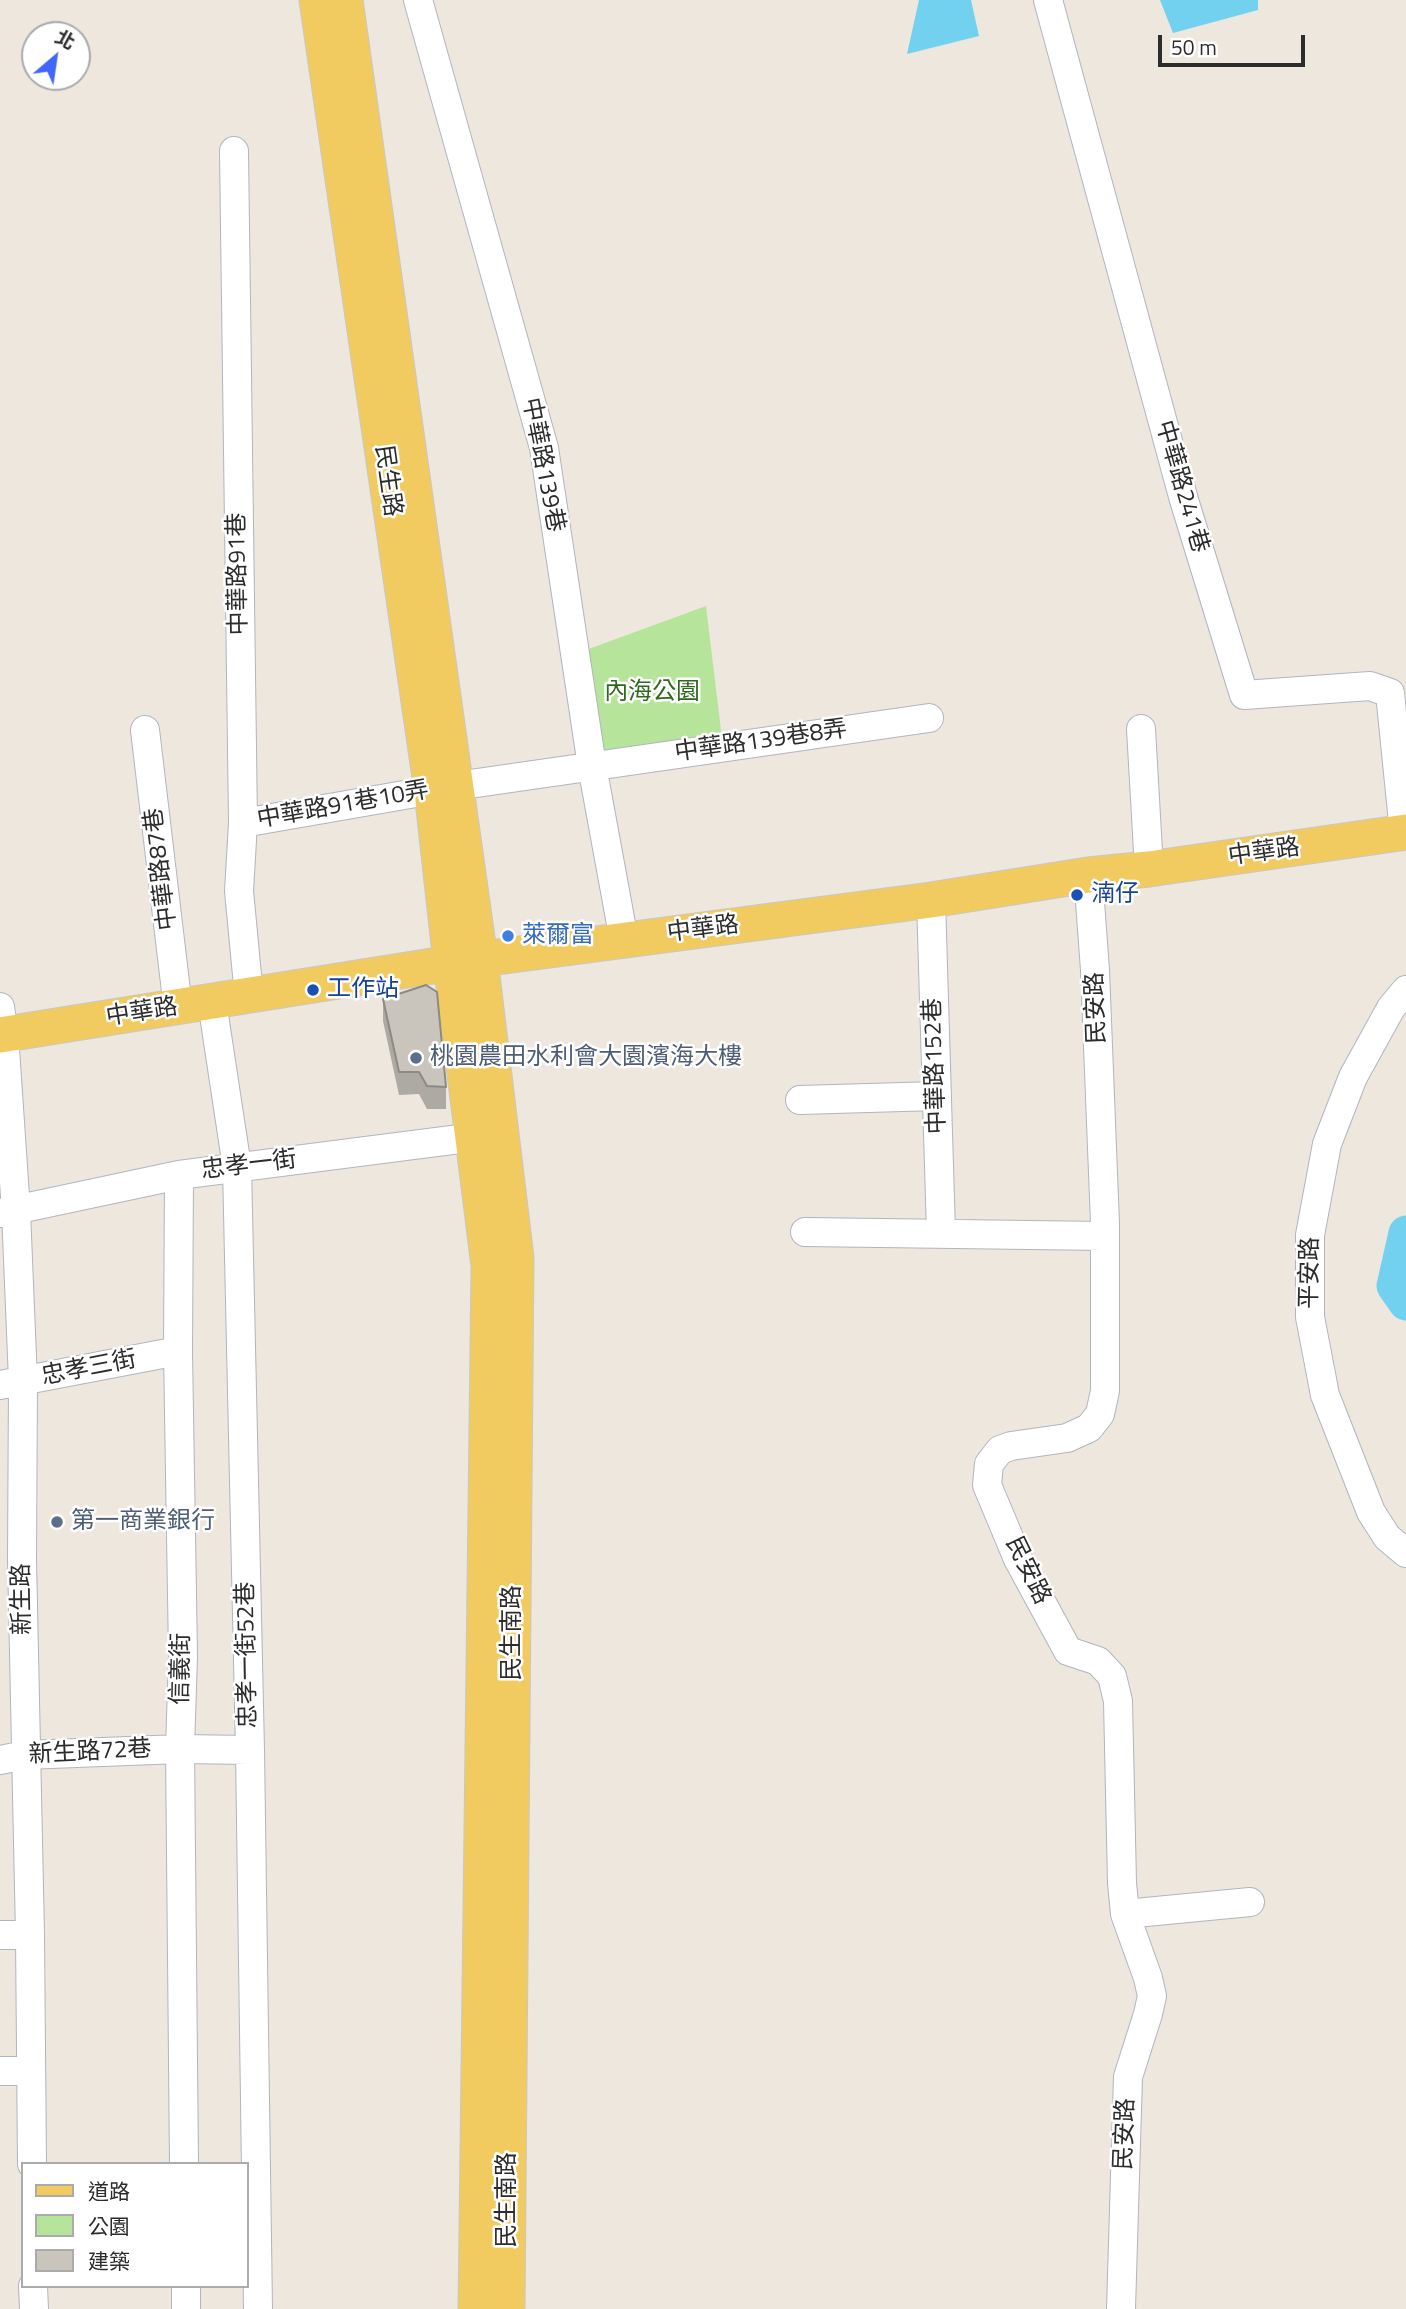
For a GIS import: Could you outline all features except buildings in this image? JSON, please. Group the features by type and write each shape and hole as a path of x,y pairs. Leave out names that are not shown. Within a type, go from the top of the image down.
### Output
{"main road":[{"name":"民生路","path":"317,0 444,789"},
{"name":"民生路","path":"345,0 465,961"},
{"name":"中華路","path":"1,1026 178,1008 465,961 932,900 1088,875 1149,869 1405,832"},
{"name":"民生南路","path":"465,961 487,1136 516,1258 507,2309"},
{"name":"民生南路","path":"476,2309 489,1266 487,1136"}],"street":[{"name":"中華路139巷","path":"418,0 544,447 592,766 624,940"},
{"name":"中華路241巷","path":"1048,0 1184,500 1244,695 1370,686 1390,694 1405,832"},
{"name":"中華路91巷","path":"234,151 243,823 239,891 249,996"},
{"name":"中華路139巷8弄","path":"444,789 929,718"},
{"path":"1141,729 1149,869"},
{"name":"中華路87巷","path":"145,730 178,1008"},
{"name":"中華路91巷10弄","path":"243,823 444,789"},
{"name":"民安路","path":"1088,875 1095,970 1104,1236 1105,1391 1100,1414 1089,1428 1067,1438 1000,1450 989,1464 987,1485 1017,1559 1068,1651 1098,1661 1112,1676 1118,1701 1125,1914 1152,1996 1128,2077 1121,2309"},
{"name":"中華路152巷","path":"932,900 941,1233"},
{"name":"平安路","path":"1406,990 1391,1008 1353,1077 1327,1144 1310,1235 1310,1317 1325,1395 1371,1512 1387,1537 1406,1553"},
{"name":"忠孝一街52巷","path":"212,1002 237,1167 250,1750 258,2309"},
{"name":"新生路","path":"1,1026 12,1383 13,1758 30,1935 32,2162"},
{"path":"800,1100 937,1096"},
{"name":"忠孝一街","path":"8,1212 180,1175 487,1136"},
{"name":"信義街","path":"180,1175 178,1351 183,1656 180,1749 184,2162"},
{"path":"805,1232 1104,1236"},
{"name":"忠孝三街","path":"12,1383 178,1351"},
{"name":"新生路72巷","path":"13,1758 180,1749 250,1750"},
{"path":"1125,1914 1250,1902"},
{"path":"0,1935 30,1935"},
{"path":"0,2071 31,2071"},
{"path":"33,2288 34,2309"},
{"path":"186,2288 186,2309"}],"green space":[{"name":"內海公園","path":"706,606 723,747 592,766 575,654"}],"water":[{"path":"919,0 971,0 979,36 907,54"},
{"path":"1160,0 1258,0 1258,10 1173,33"}],"waterway":[{"path":"1406,1233 1394,1286 1406,1303"}],"place":[{"name":"湳仔","path":"1077,895"},
{"name":"萊爾富","path":"508,936"},
{"name":"工作站","path":"313,990"},
{"name":"桃園農田水利會大園濱海大樓","path":"416,1058"},
{"name":"第一商業銀行","path":"57,1522"}]}
